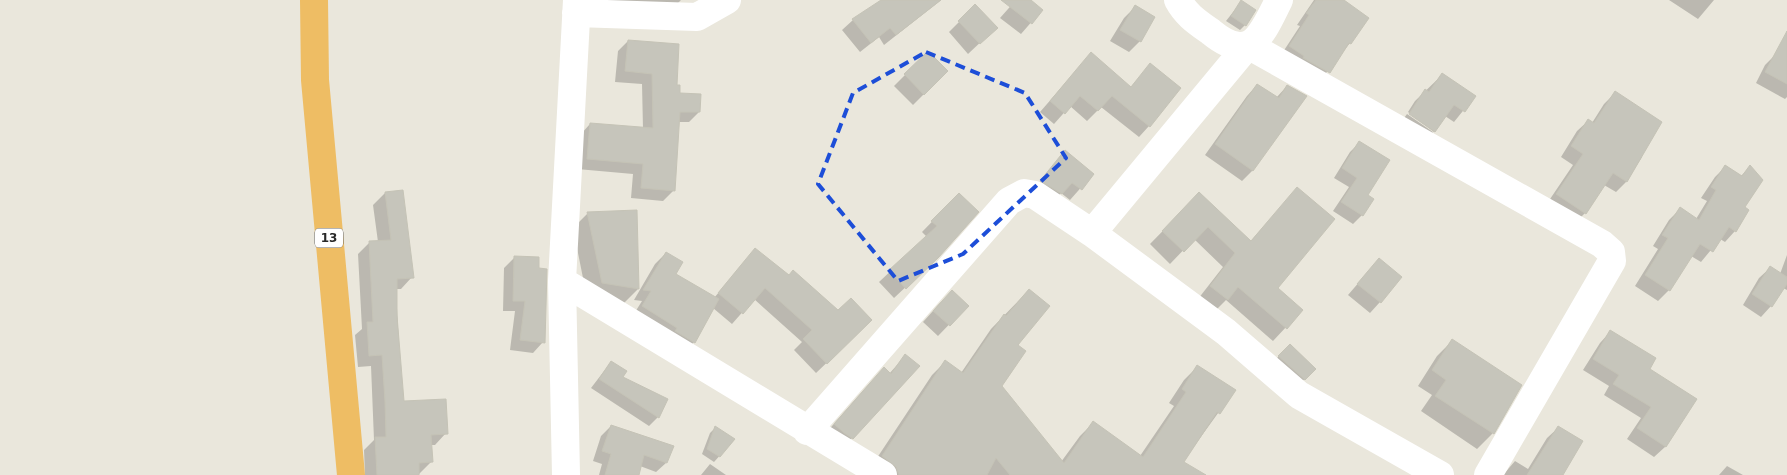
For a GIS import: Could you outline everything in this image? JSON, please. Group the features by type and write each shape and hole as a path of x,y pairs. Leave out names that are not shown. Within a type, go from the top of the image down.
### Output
{"highway":[{"name":"13","path":"314,0 315,80 351,475"}],"street":[{"path":"566,475 562,281 576,7 697,17 727,0"},
{"path":"1178,0 1192,20 1220,40 1234,47 1248,45 1602,244 1610,252 1612,261 1488,475"},
{"path":"1092,233 1248,45 1258,38 1279,0"},
{"path":"807,431 1016,195 1024,193 1035,195 1092,233 1226,332 1299,395 1440,475"},
{"path":"562,281 807,431 883,475"}],"highlighted area":[{"path":"926,52 1025,93 1066,158 963,254 898,281 818,184 853,93"}],"building":[{"path":"881,0 941,0 896,35 890,28 871,43 852,19"},
{"path":"1001,0 1031,0 1043,10 1032,24"},
{"path":"1241,0 1256,10 1246,26 1231,16"},
{"path":"1316,0 1344,0 1369,18 1351,44 1349,43 1330,73 1303,58 1304,56 1289,46 1309,15 1306,13"},
{"path":"975,4 998,28 980,44 958,21"},
{"path":"1135,5 1155,17 1141,42 1120,30"},
{"path":"1787,31 1787,84 1765,72"},
{"path":"628,40 679,44 677,85 680,85 680,93 701,94 700,112 680,112 675,191 641,188 643,164 587,159 590,123 653,128 652,74 625,71"},
{"path":"928,51 948,71 924,95 904,74"},
{"path":"1091,52 1131,87 1150,63 1181,88 1150,127 1112,96 1098,111 1080,96 1065,114 1050,101"},
{"path":"1442,73 1476,96 1465,112 1454,105 1435,132 1409,114 1425,89 1429,92"},
{"path":"1257,84 1279,98 1287,85 1307,96 1253,171 1215,144"},
{"path":"1615,91 1662,122 1627,182 1613,173 1586,214 1556,194 1583,154 1571,146 1588,119 1594,123"},
{"path":"1359,141 1390,160 1368,195 1374,199 1363,216 1341,202 1357,178 1342,168"},
{"path":"1065,150 1094,174 1082,190 1072,183 1062,194 1040,181"},
{"path":"1725,165 1742,176 1750,165 1763,180 1745,207 1749,210 1736,232 1729,227 1713,252 1700,244 1670,291 1645,275 1668,238 1662,235 1680,207 1699,220 1716,190 1711,187"},
{"path":"1297,187 1335,219 1278,288 1303,310 1287,329 1238,287 1228,300 1210,286 1235,253 1208,227 1184,252 1162,231 1199,192 1251,241"},
{"path":"403,190 414,278 397,279 397,316 404,401 446,399 448,434 431,435 433,462 419,463 419,475 377,475 375,437 386,437 385,402 382,355 369,356 367,322 373,322 369,241 391,240 385,192"},
{"path":"959,193 979,212 939,257 906,289 889,270 937,226 931,221"},
{"path":"637,210 639,289 602,283 587,212"},
{"path":"755,248 789,275 793,270 838,310 851,298 872,320 827,364 803,339 812,330 765,288 743,314 718,293"},
{"path":"666,252 683,262 676,274 719,299 695,343 675,331 677,328 642,306 651,291 643,290"},
{"path":"514,256 539,257 539,268 547,269 545,343 520,340 525,301 513,301"},
{"path":"1379,258 1402,277 1381,303 1357,284"},
{"path":"1770,266 1787,277 1787,284 1772,307 1752,294"},
{"path":"1029,289 1050,306 1018,345 1026,351 1002,386 1064,463 1093,421 1143,457 1186,392 1182,389 1197,365 1236,390 1220,414 1217,412 1184,462 1206,475 1010,475 996,458 987,475 899,475 896,467 882,456 945,360 963,373 1004,314 1006,316"},
{"path":"952,290 969,306 950,326 933,311"},
{"path":"1610,330 1656,358 1650,369 1697,399 1666,447 1637,428 1651,407 1613,384 1619,375 1593,359"},
{"path":"1452,339 1522,385 1494,434 1435,396 1446,380 1432,370"},
{"path":"1290,344 1316,369 1305,380 1278,356"},
{"path":"905,354 920,366 853,439 844,433 834,424 884,367 891,374"},
{"path":"611,361 627,371 623,377 668,399 659,418 599,379"},
{"path":"611,425 674,446 667,463 644,455 639,475 605,475 611,454 602,451"},
{"path":"715,426 735,439 720,457 707,449"},
{"path":"1558,426 1583,441 1563,475 1527,475"}]}
